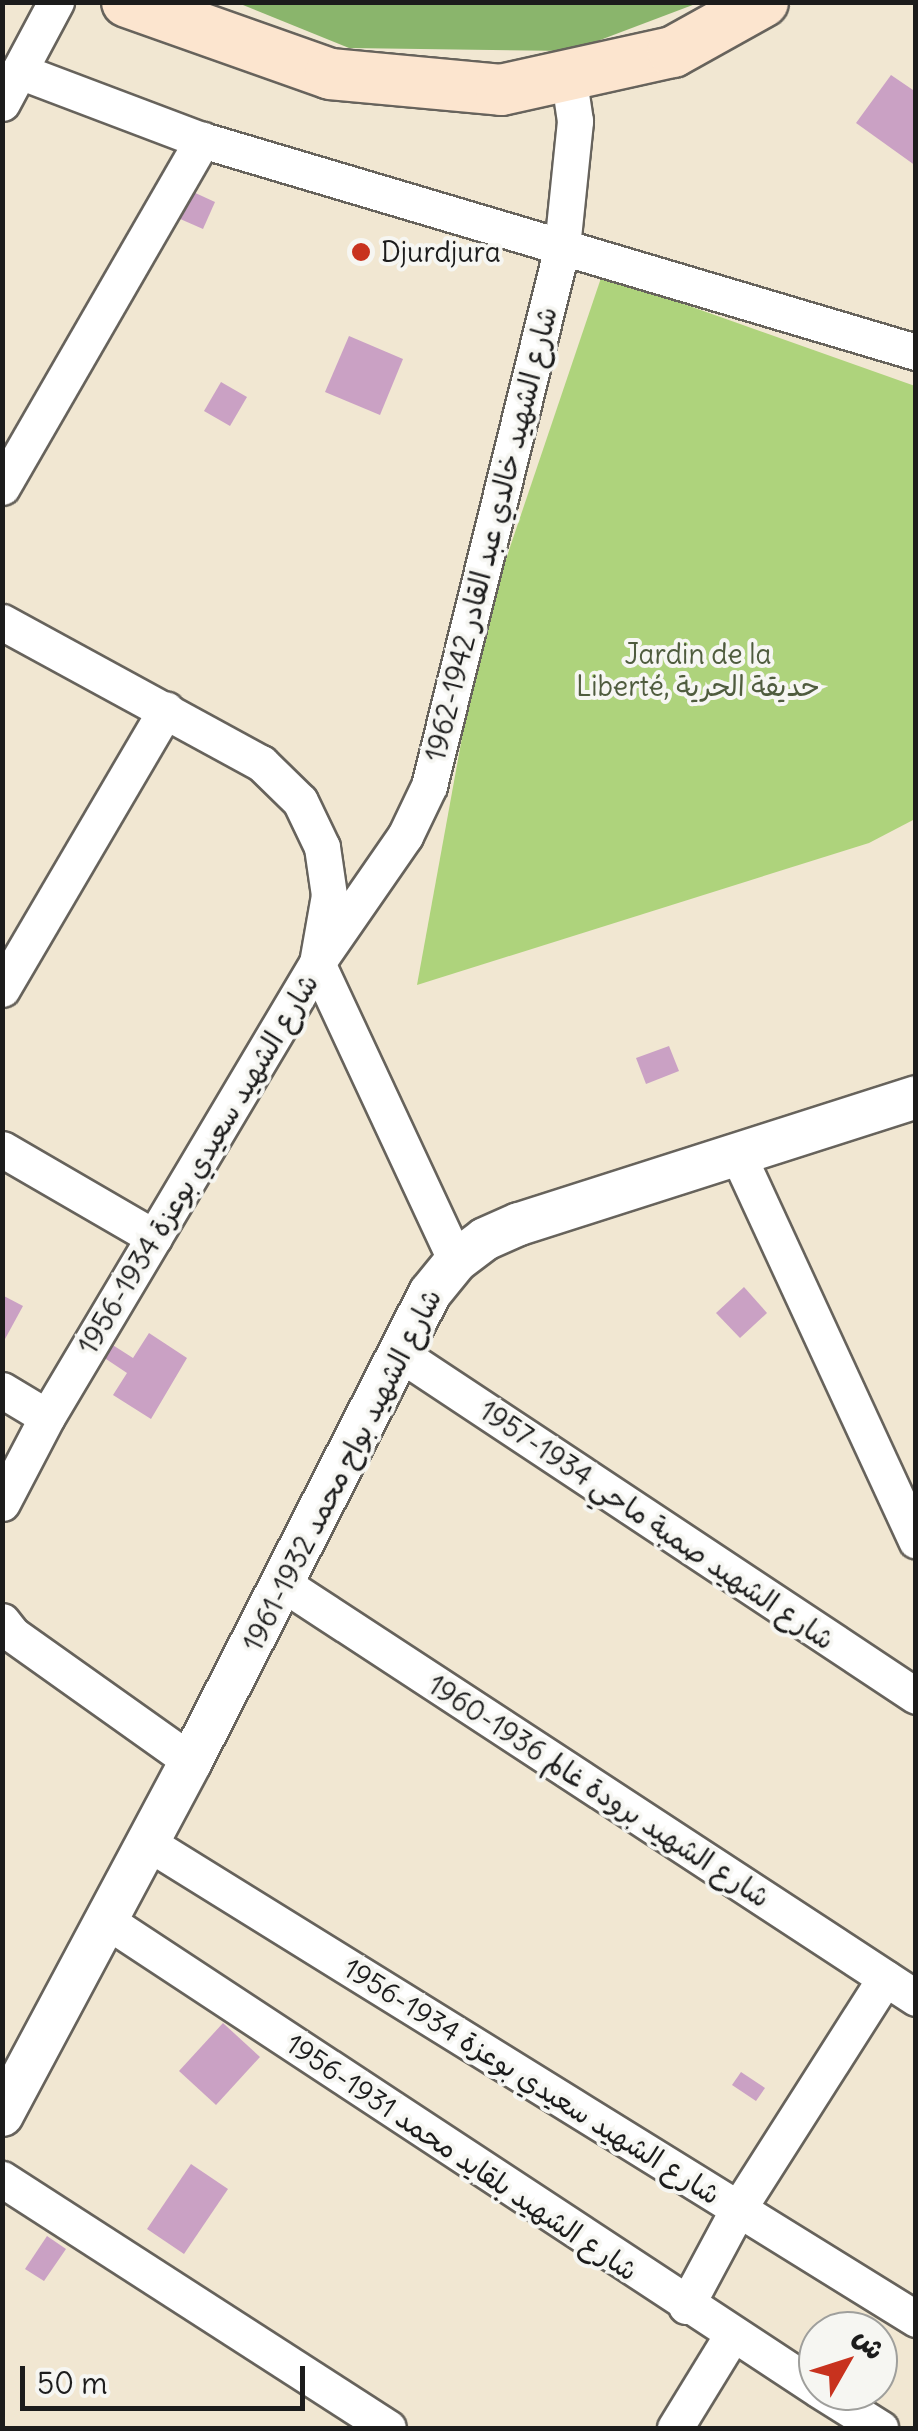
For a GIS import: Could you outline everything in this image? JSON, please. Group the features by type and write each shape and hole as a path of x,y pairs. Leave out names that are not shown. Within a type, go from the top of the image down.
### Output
{"main road":[{"path":"128,2 330,74 500,90 673,52 763,2"}],"street":[{"path":"2,103 56,2"},
{"path":"19,71 202,140 916,352"},
{"name":"شارع الشهيد خالدي عبد القادر 1942-1962","path":"317,964 405,836 429,786 562,247 576,121 568,74"},
{"path":"2,488 202,140"},
{"name":"شارع الشهيد سعيدي بوعزة 1934-1956","path":"2,622 261,763 300,801 322,847 329,895 317,964 47,1417 2,1503"},
{"path":"2,990 166,710"},
{"path":"317,964 456,1261"},
{"name":"شارع الشهيد بواح محمد 1932-1961","path":"2,2115 192,1761 430,1293 456,1261 485,1238 519,1224 916,1097"},
{"path":"2,1148 154,1236"},
{"path":"737,1153 916,1541"},
{"name":"شارع الشهيد صمبة ماحي 1934-1957","path":"399,1353 916,1696"},
{"path":"2,1390 47,1417"},
{"name":"شارع الشهيد برودة غالم 1936-1960","path":"282,1583 916,1998"},
{"path":"2,1621 12,1634 192,1761"},
{"name":"شارع الشهيد سعيدي بوعزة 1934-1956","path":"148,1843 916,2319"},
{"name":"شارع الشهيد بلقايد محمد 1931-1956","path":"107,1921 798,2377"},
{"path":"686,2306 738,2209 885,1978"},
{"path":"2,2180 388,2428"},
{"path":"675,2428 732,2335"},
{"name":"شارع الشهيد بلقايد محمد 1931-1956","path":"853,2411 880,2428"}],"green space":[{"path":"238,3 698,3 571,51 349,48"},
{"name":"Jardin de la Liberté, حديقة الحرية","path":"602,275 915,386 915,819 869,843 417,985 481,633"}],"building":[{"path":"891,75 916,92 916,166 856,123"},
{"path":"191,191 215,202 203,229 178,218"},
{"path":"349,336 403,359 380,415 325,392"},
{"path":"221,382 247,397 230,426 204,411"},
{"path":"669,1046 679,1071 646,1084 636,1058"},
{"path":"744,1287 767,1313 740,1338 716,1313"},
{"path":"2,1295 23,1306 5,1339 2,1337"},
{"path":"94,1333 133,1358 149,1333 187,1358 151,1419 113,1395 127,1373 85,1345"},
{"path":"223,2023 260,2057 216,2105 179,2071"},
{"path":"741,2072 765,2088 756,2101 732,2085"},
{"path":"191,2164 228,2189 184,2254 147,2229"},
{"path":"47,2236 66,2249 44,2281 25,2269"}],"place":[{"name":"Djurdjura","path":"361,252"}]}
